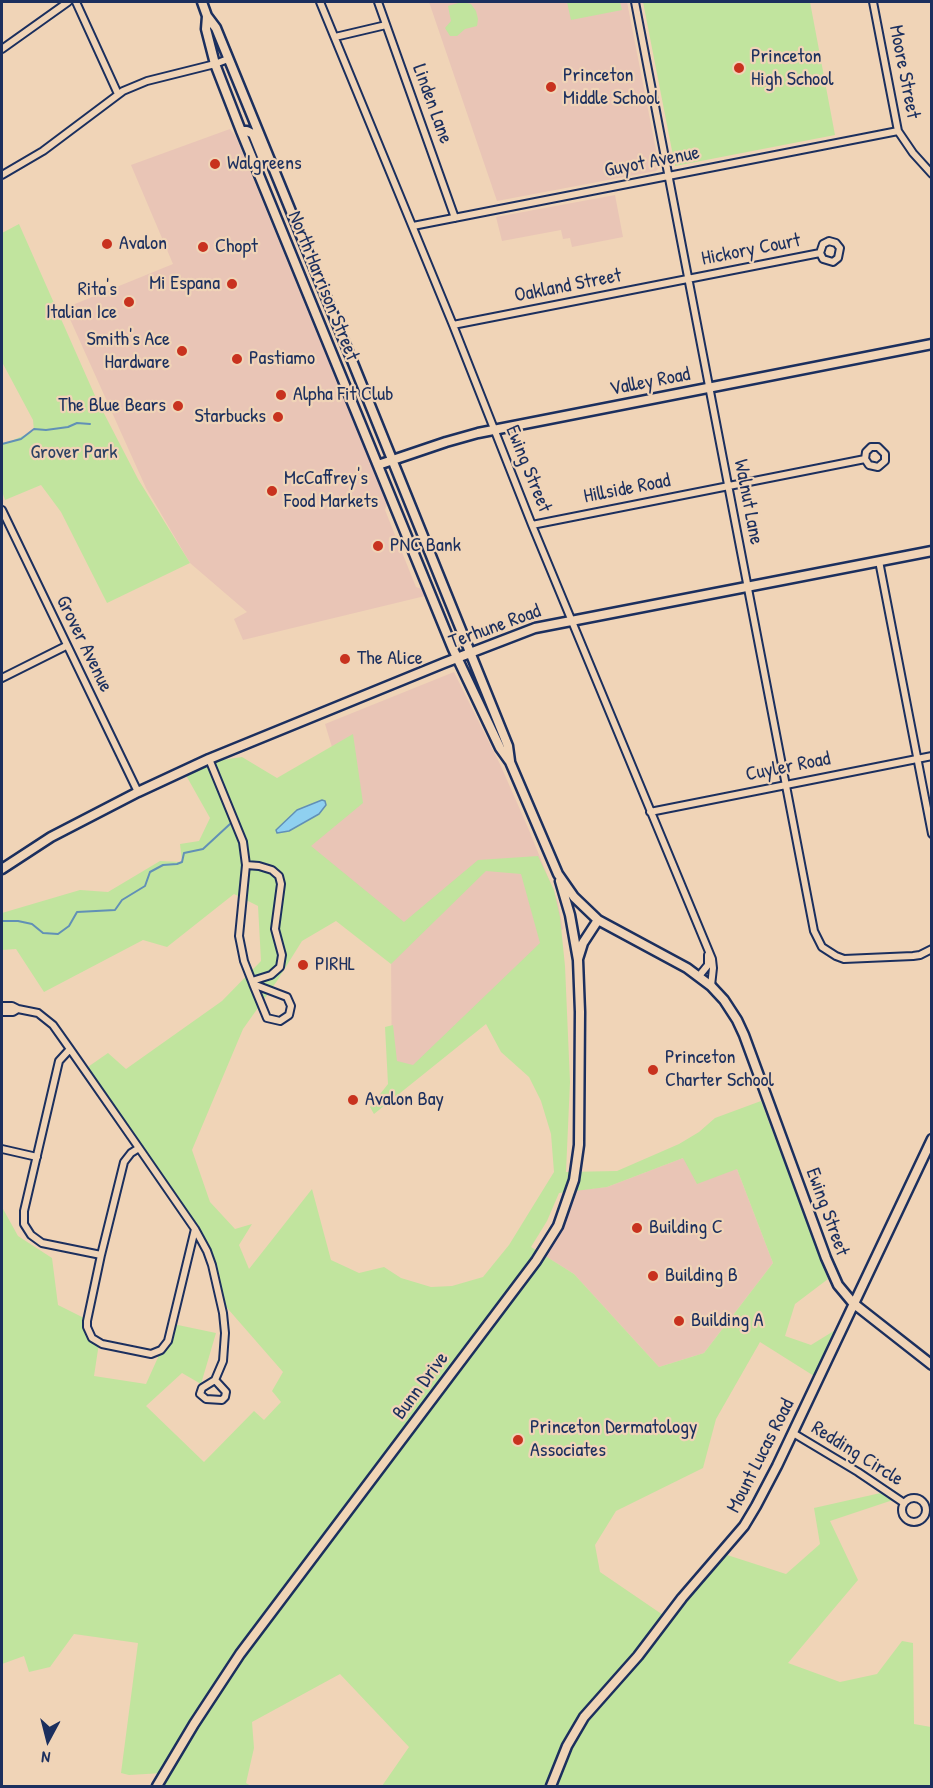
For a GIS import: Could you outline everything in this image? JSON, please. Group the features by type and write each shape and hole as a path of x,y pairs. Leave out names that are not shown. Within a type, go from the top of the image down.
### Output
{"street":[{"path":"2,49 68,2"},
{"path":"76,2 118,94"},
{"name":"North Harrison Street","path":"202,2 207,16 216,28 508,746 510,762"},
{"name":"Ewing Street","path":"320,2 453,325 532,525 714,963 711,986"},
{"name":"Linden Lane","path":"378,2 455,218"},
{"name":"Walnut Lane","path":"635,2 785,785 817,938 828,952 844,959 913,957 932,949"},
{"name":"Moore Street","path":"873,2 898,131 932,174"},
{"name":"North Harrison Street","path":"207,16 206,28 215,64 241,131 457,658 500,748 510,762 558,874 574,897 598,920 674,960 711,986 729,1008 744,1035"},
{"path":"335,37 386,25"},
{"path":"2,175 43,151 118,94 147,81 228,59"},
{"path":"231,103 242,92"},
{"path":"241,131 253,134 263,159 271,163"},
{"name":"Guyot Avenue","path":"412,226 898,131"},
{"path":"273,208 280,194 279,184"},
{"name":"Hickory Court","path":"688,279 820,253"},
{"name":"Oakland Street","path":"453,325 688,279"},
{"name":"Valley Road","path":"378,465 446,442 495,430 932,344"},
{"name":"Hillside Road","path":"532,525 865,459"},
{"name":"Grover Avenue","path":"2,510 4,524 138,792"},
{"name":"Terhune Road","path":"2,869 51,837 208,759 535,628 932,551"},
{"path":"879,561 932,834"},
{"path":"2,678 66,646"},
{"name":"Cuyler Road","path":"650,812 932,756"},
{"path":"208,759 240,832 246,865 239,936 244,961 252,983 267,1018 280,1021 289,1015 291,1006 287,997 252,983"},
{"path":"246,865 268,868 279,876 281,884 275,929 282,955 280,967 271,975 252,983"},
{"name":"Bunn Drive","path":"157,1786 194,1724 246,1646 536,1261 554,1233 572,1189 579,1145 578,960 570,915 558,874"},
{"name":"Bunn Drive","path":"578,960 583,943 598,920"},
{"path":"699,976 708,965 707,948"},
{"path":"2,1006 12,1006 38,1013 46,1018 195,1228 212,1265 223,1313 225,1333 223,1360 215,1380"},
{"path":"2,1012 13,1012 18,1009"},
{"name":"Ewing Street","path":"744,1035 826,1258 838,1284 853,1303 932,1365"},
{"path":"70,1049 59,1061 24,1211 24,1224 31,1235 42,1243 101,1255"},
{"name":"Mount Lucas Road","path":"551,1786 567,1746 584,1717 638,1656 682,1598 744,1526 793,1433 932,1139"},
{"path":"139,1148 131,1153 124,1162 87,1321 92,1338 102,1344 145,1354 156,1353 168,1341 195,1228"},
{"path":"2,1149 37,1157"},
{"name":"Redding Circle","path":"793,1433 904,1503"},
{"path":"912,1498 919,1499 926,1508 924,1517 915,1522 907,1520 902,1512 904,1503 912,1498"}],"shaded area":[{"name":"Princeton Middle School","path":"429,2 627,2 658,169 497,201"},
{"path":"230,129 236,137 387,504 385,510 416,587 422,589 425,596 243,640 234,619 247,612 190,563 146,488 65,308 173,264 131,165"},
{"path":"615,195 623,237 572,247 570,238 563,239 561,230 502,241 496,217"},
{"path":"454,672 500,764 529,830 558,902 563,929 392,1088 391,953 297,855 347,797 325,724"},
{"path":"683,1158 737,1169 773,1263 704,1353 659,1367 574,1274 545,1256 560,1232 577,1190 607,1187"}],"green space":[{"path":"462,2 471,4 476,11 477,26 465,29 457,36 450,36 445,28 451,21 448,6"},
{"path":"567,2 620,2 622,10 571,20"},
{"name":"Princeton High School","path":"643,2 810,2 835,135 675,166"},
{"name":"Grover Park","path":"19,224 96,398 138,479 190,563 107,603 61,512 41,485 5,500 2,491 2,445 34,431 33,420 2,362 2,233"},
{"path":"353,734 363,803 311,846 404,922 478,860 538,856 554,890 560,917 565,966 570,1082 566,1172 617,1171 679,1144 699,1132 715,1118 761,1101 828,1279 795,1304 785,1336 811,1345 837,1329 814,1376 760,1342 716,1419 703,1468 616,1511 595,1545 600,1572 666,1617 721,1553 786,1574 820,1544 814,1508 885,1492 896,1499 830,1521 858,1580 788,1663 840,1682 877,1674 902,1641 913,1643 914,1724 931,1727 931,1786 382,1786 409,1747 340,1674 252,1722 254,1748 246,1783 251,1786 156,1786 163,1773 129,1775 121,1773 138,1643 74,1634 50,1667 29,1672 24,1656 2,1664 2,1207 18,1236 52,1258 58,1305 86,1319 99,1343 94,1376 146,1384 173,1324 216,1333 201,1384 182,1373 146,1406 204,1462 254,1411 264,1420 281,1402 272,1391 283,1372 221,1301 210,1257 85,1069 108,1053 126,1069 222,1001 261,961 258,906 234,894 167,947 143,940 44,992 16,949 2,950 2,913 80,890 108,892 160,861 182,862 180,844 199,841 210,818 183,770 201,763 242,757 277,778","holes":["486,871 521,874 540,943 413,1065 397,1061 393,1025 385,1027 388,1084 370,1107 374,1114 486,1024 501,1052 529,1077 541,1101 551,1134 554,1172 509,1245 483,1277 452,1286 431,1287 401,1278 384,1267 359,1273 331,1260 312,1189 249,1269 239,1245 252,1224 235,1229 210,1202 192,1150 243,1029 302,941 336,921 391,964","683,1158 697,1184 737,1169 773,1263 704,1353 659,1367 574,1274 531,1247 547,1221 559,1193 607,1187"]}],"water":[{"path":"322,800 326,805 319,814 289,831 277,833 276,830 297,810"}],"waterway":[{"path":"2,444 21,439 34,429 68,427 77,423 90,424"},
{"path":"2,921 32,924 43,933 58,934 69,926 77,912 115,910 122,900 145,886 150,872 163,865 182,862 184,853 203,849 230,824"}],"place":[{"name":"Princeton High School","path":"739,68"},
{"name":"Princeton Middle School","path":"551,87"},
{"name":"Walgreens","path":"215,164"},
{"name":"Avalon","path":"107,244"},
{"name":"Chopt","path":"203,247"},
{"name":"Mi Espana","path":"232,284"},
{"name":"Rita's Italian Ice","path":"129,302"},
{"name":"Smith's Ace Hardware","path":"182,351"},
{"name":"Pastiamo","path":"237,359"},
{"name":"Alpha Fit Club","path":"281,395"},
{"name":"The Blue Bears","path":"178,406"},
{"name":"Starbucks","path":"278,417"},
{"name":"McCaffrey's Food Markets","path":"272,491"},
{"name":"PNC Bank","path":"378,546"},
{"name":"The Alice","path":"345,659"},
{"name":"PIRHL","path":"303,965"},
{"name":"Princeton Charter School","path":"653,1070"},
{"name":"Avalon Bay","path":"353,1100"},
{"name":"Building C","path":"637,1228"},
{"name":"Building B","path":"653,1276"},
{"name":"Building A","path":"679,1321"},
{"name":"Princeton Dermatology Associates","path":"518,1440"}]}
